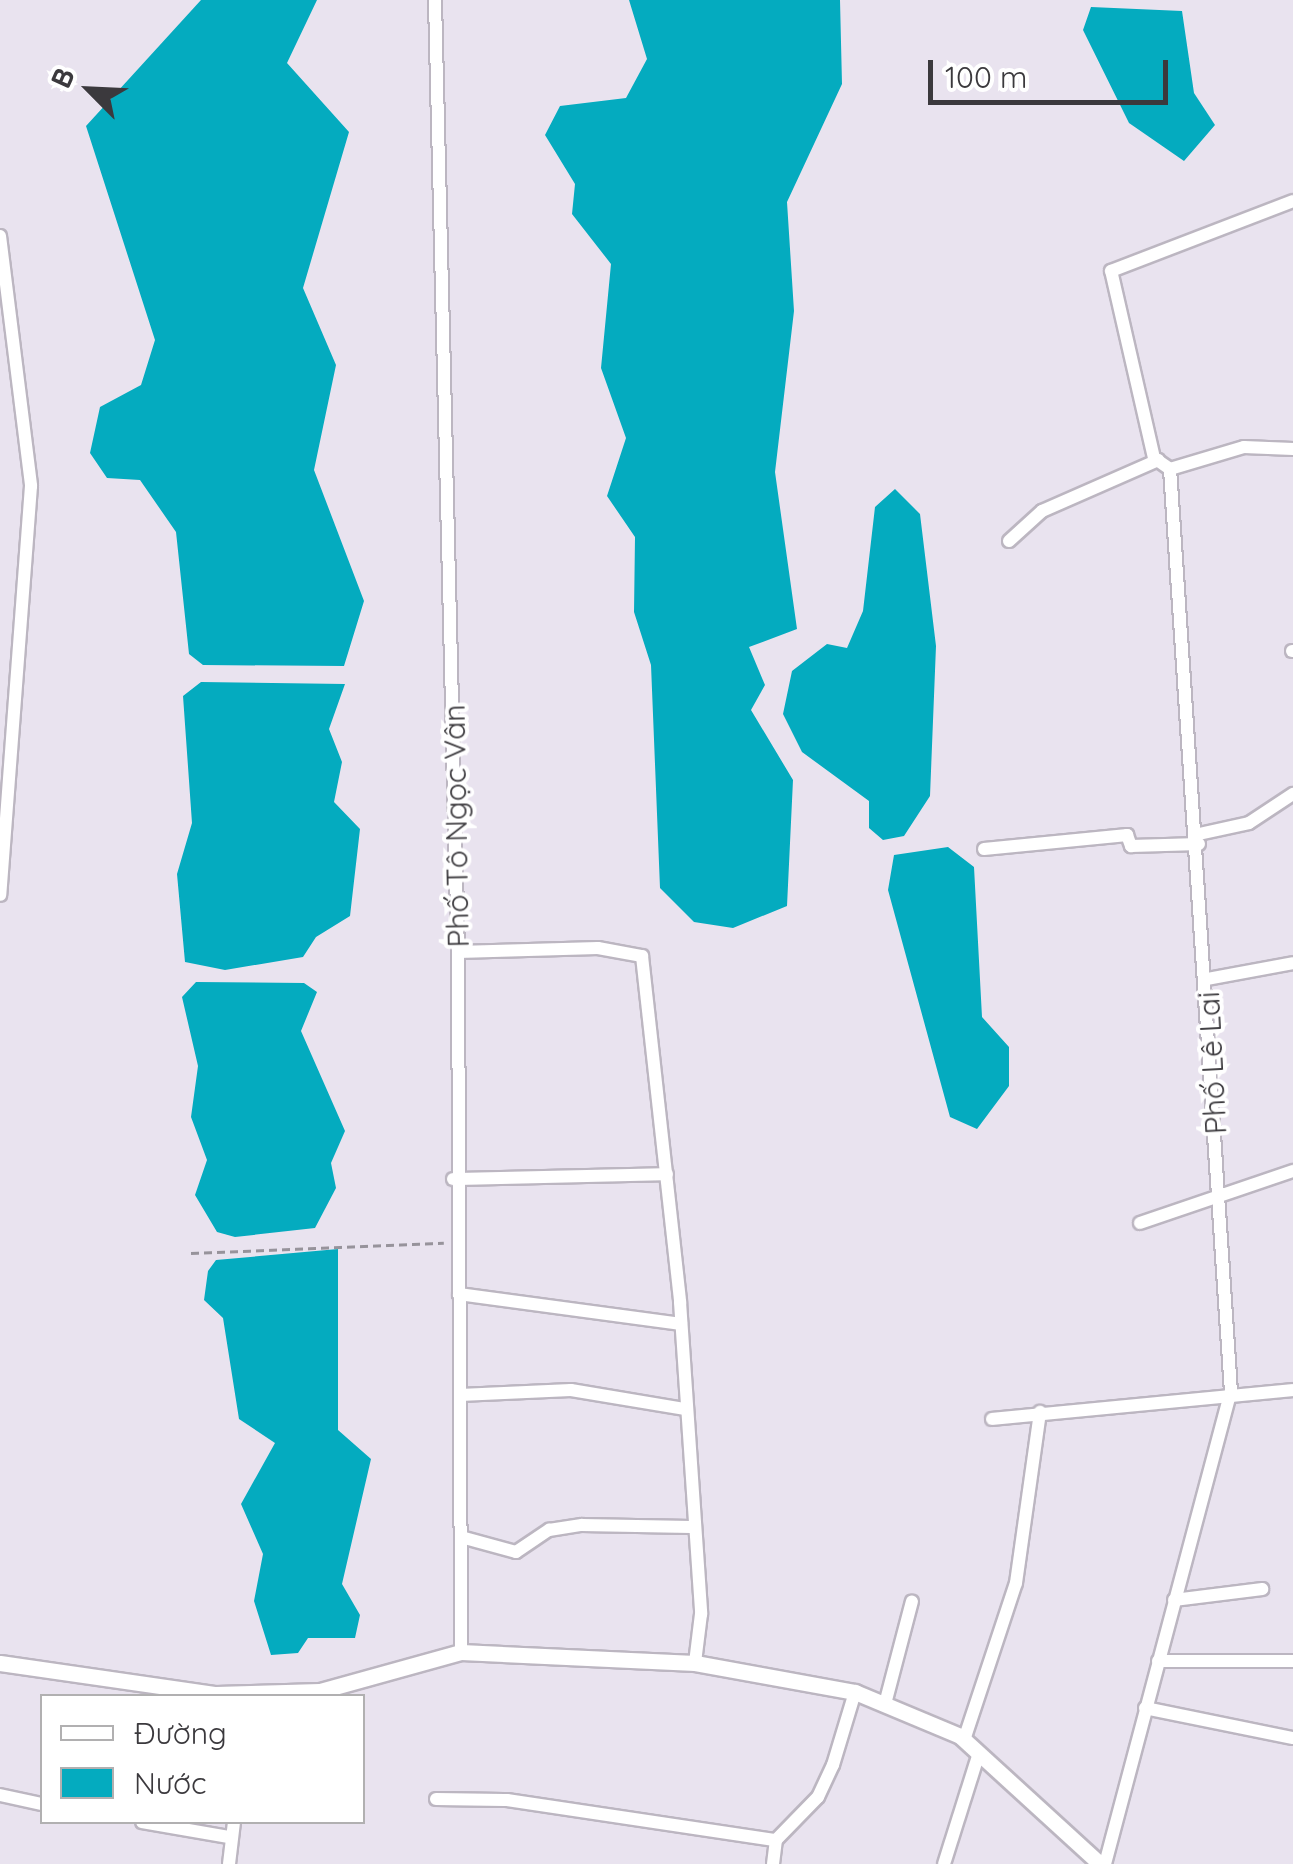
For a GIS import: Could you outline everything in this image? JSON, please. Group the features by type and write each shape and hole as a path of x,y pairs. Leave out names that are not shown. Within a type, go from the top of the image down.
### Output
{"street":[{"name":"Phố Tô Ngọc Vân","path":"434,0 458,952 453,1178 459,1294 461,1652"},
{"path":"1293,202 1118,262 1111,276 1158,460 1170,469 1244,448 1293,449"},
{"path":"0,236 31,486 0,895"},
{"path":"1009,541 1042,511 1158,460"},
{"name":"Phố Lê Lai","path":"1103,1864 1231,1392 1199,839 1170,469"},
{"path":"984,850 1127,835 1131,846 1199,839 1248,823 1293,794"},
{"path":"458,952 598,948 642,956 681,1324 690,1527 701,1614 695,1664"},
{"path":"1207,979 1293,964"},
{"path":"1140,1223 1219,1202 1293,1171"},
{"path":"453,1178 667,1174"},
{"path":"459,1294 681,1324"},
{"path":"460,1395 570,1390 685,1409"},
{"path":"992,1419 1231,1392 1293,1390"},
{"path":"964,1740 1016,1583 1040,1412"},
{"path":"461,1538 516,1552 549,1530 582,1525 690,1527"},
{"path":"1174,1600 1262,1590"},
{"path":"885,1704 912,1602"},
{"path":"274,1694 320,1691 461,1652 695,1664 856,1692 964,1740 1103,1864"},
{"path":"1158,1660 1293,1662"},
{"path":"0,1663 251,1694"},
{"path":"773,1864 776,1840 818,1797 856,1692"},
{"path":"1146,1708 1293,1738"},
{"path":"944,1864 979,1753"},
{"path":"0,1796 40,1804"},
{"path":"436,1799 506,1800 776,1840"},
{"path":"154,1824 229,1836"},
{"path":"230,1864 229,1836 233,1824"}],"path":[{"path":"191,1253 456,1243"}],"water":[{"path":"201,0 317,0 287,63 349,132 303,288 336,365 314,470 364,601 344,666 203,665 189,654 176,532 140,480 107,478 90,453 100,407 141,385 155,340 86,126"},
{"path":"629,0 840,0 842,84 787,202 794,311 775,472 797,629 749,647 765,685 751,710 793,780 787,906 733,928 694,922 660,888 651,665 634,612 635,537 607,496 626,438 601,368 611,264 572,214 575,184 545,135 560,106 626,98 647,59"},
{"path":"1091,7 1182,11 1194,93 1215,125 1184,161 1129,123 1083,30"},
{"path":"895,489 920,514 936,646 930,796 904,836 883,840 869,828 869,801 802,752 783,714 792,671 827,644 847,648 863,611 875,507"},
{"path":"201,682 345,684 329,729 342,762 334,802 360,829 350,916 316,937 303,957 225,970 185,962 177,874 192,823 183,696"},
{"path":"948,847 974,867 982,1017 1009,1047 1009,1086 977,1129 950,1117 888,890 894,855"},
{"path":"196,982 304,983 317,992 301,1031 345,1131 331,1163 336,1188 315,1228 235,1237 217,1232 195,1195 207,1160 191,1117 198,1066 182,997"},
{"path":"338,1249 338,1430 371,1459 342,1584 360,1615 355,1638 308,1638 298,1653 271,1655 254,1601 263,1554 241,1504 275,1443 239,1419 223,1318 204,1300 208,1271 216,1260"}]}
